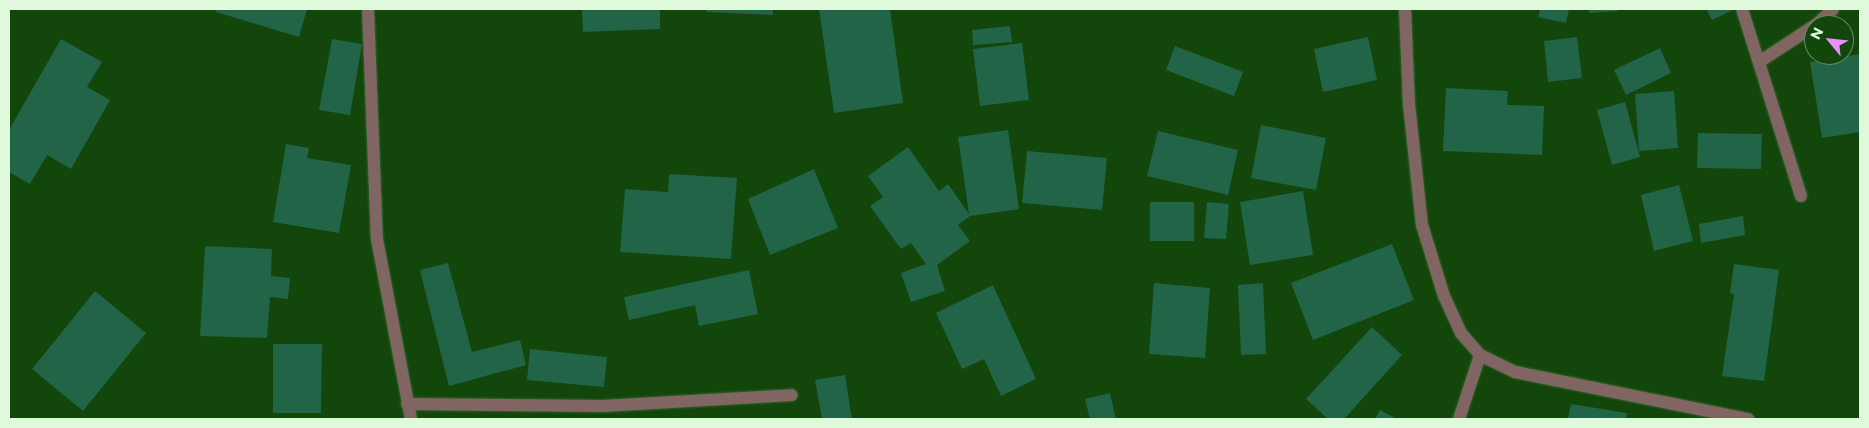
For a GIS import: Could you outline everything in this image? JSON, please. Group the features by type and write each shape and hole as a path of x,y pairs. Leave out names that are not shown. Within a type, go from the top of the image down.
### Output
{"street":[{"path":"368,9 377,239 410,419"},
{"path":"1405,9 1409,104 1422,225 1444,296 1461,333 1480,356 1515,372 1748,419"},
{"path":"1742,9 1801,196"},
{"path":"1759,62 1804,33"},
{"path":"1459,419 1480,356"},
{"path":"407,404 603,406 792,394"}],"building":[{"path":"217,9 307,9 299,37 216,12"},
{"path":"582,9 660,9 660,29 583,32"},
{"path":"706,9 773,9 773,15 706,12"},
{"path":"819,9 890,9 903,103 834,113"},
{"path":"1540,9 1569,9 1566,23 1538,17"},
{"path":"1589,9 1618,9 1618,11 1589,13"},
{"path":"1706,9 1735,9 1712,20"},
{"path":"1010,26 1012,42 973,45 972,30"},
{"path":"1368,37 1377,80 1323,92 1314,49"},
{"path":"1577,37 1582,78 1548,82 1544,41"},
{"path":"61,39 102,62 87,87 110,100 71,169 47,155 30,184 9,172 9,130"},
{"path":"332,39 362,44 350,115 319,110"},
{"path":"1022,43 1029,100 980,106 973,49"},
{"path":"1175,46 1243,72 1234,96 1166,70"},
{"path":"1660,48 1671,73 1626,95 1614,70"},
{"path":"1860,54 1860,132 1822,138 1810,65 1854,65 1854,55"},
{"path":"1446,88 1508,91 1507,105 1544,106 1542,155 1443,151"},
{"path":"1674,91 1678,148 1639,151 1635,94"},
{"path":"1625,102 1640,157 1612,165 1597,110"},
{"path":"1261,125 1326,138 1316,190 1251,178"},
{"path":"1008,130 1019,209 970,216 958,225 970,241 937,265 945,291 911,302 901,273 926,264 911,243 901,249 870,206 883,197 868,176 908,147 939,191 948,184 969,214 958,137"},
{"path":"1158,131 1238,150 1228,195 1147,176"},
{"path":"1698,133 1762,134 1761,169 1697,168"},
{"path":"286,144 309,148 307,158 351,165 339,233 273,222"},
{"path":"1027,151 1107,158 1102,210 1022,203"},
{"path":"814,169 838,228 770,255 748,199"},
{"path":"669,174 737,178 731,259 620,252 625,189 668,192"},
{"path":"1679,185 1693,241 1654,251 1641,195"},
{"path":"1303,191 1313,255 1250,265 1240,202"},
{"path":"1150,202 1194,202 1194,241 1150,241"},
{"path":"1207,202 1229,204 1226,239 1204,238"},
{"path":"1743,216 1745,235 1701,243 1699,224"},
{"path":"1392,244 1414,300 1313,340 1291,283"},
{"path":"205,246 272,249 271,276 290,278 288,299 270,297 267,338 200,336"},
{"path":"448,263 472,352 520,340 526,365 449,386 420,270"},
{"path":"1734,264 1779,270 1764,381 1722,376 1734,294 1730,293"},
{"path":"749,270 758,314 699,326 695,305 629,320 624,297"},
{"path":"1154,283 1210,288 1205,358 1149,354"},
{"path":"1263,283 1266,354 1241,355 1238,285"},
{"path":"993,285 1036,379 1001,396 984,359 962,369 936,313"},
{"path":"95,291 146,333 83,411 32,369"},
{"path":"1372,327 1402,355 1344,419 1328,419 1306,399"},
{"path":"273,344 322,344 321,413 273,413"},
{"path":"530,349 607,357 604,387 527,380"},
{"path":"845,375 852,419 822,419 815,380"},
{"path":"1110,393 1116,419 1090,419 1085,399"},
{"path":"1571,404 1627,413 1626,419 1568,419"},
{"path":"1380,410 1397,419 1375,419"}]}
